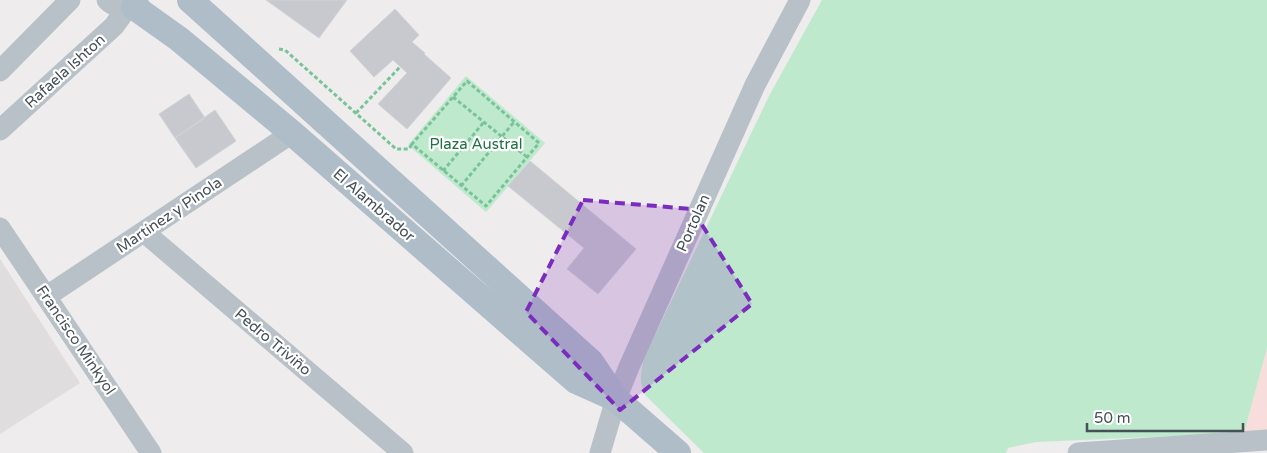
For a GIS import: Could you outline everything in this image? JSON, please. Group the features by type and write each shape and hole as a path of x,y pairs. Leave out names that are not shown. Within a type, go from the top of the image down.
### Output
{"main road":[{"name":"El Alambrador","path":"190,0 591,362 616,399 678,453"},
{"name":"El Alambrador","path":"136,5 292,133 576,381 616,399"}],"street":[{"path":"0,71 70,0"},
{"path":"107,0 118,7 136,5"},
{"name":"Portolan","path":"600,453 616,399 629,367 755,85 800,0"},
{"name":"Rafaela Ishton","path":"0,130 136,5"},
{"name":"Martínez y Pinola","path":"47,296 292,133"},
{"name":"Francisco Minkyol","path":"0,228 151,453"},
{"name":"Pedro Triviño","path":"144,232 403,453"},
{"path":"1078,453 1267,440"}],"path":[{"path":"275,48 285,50 396,149 408,150 412,144 466,81 539,144 486,206 412,144"},
{"path":"356,114 400,67"},
{"path":"453,97 527,157"},
{"path":"444,171 484,122"},
{"path":"461,186 514,122"}],"highlighted area":[{"path":"583,200 692,209 752,304 620,410 526,312"}],"shaded area":[{"path":"0,259 80,383 0,434"},
{"path":"1267,348 1267,432 1244,433"}],"green space":[{"path":"822,0 1267,0 1267,348 1244,433 1036,442 1008,448 1006,453 704,453 646,396 641,382 644,358 769,96"},
{"name":"Plaza Austral","path":"466,76 545,143 486,212 408,145"}],"building":[{"path":"266,0 347,0 319,38"},
{"path":"395,9 419,35 412,42 451,78 407,129 378,104 407,73 393,60 374,77 350,51"},
{"path":"189,94 205,118 175,138 159,114"},
{"path":"215,110 236,141 196,168 175,138"},
{"path":"530,161 636,249 598,294 567,269 584,248 508,186"}]}
